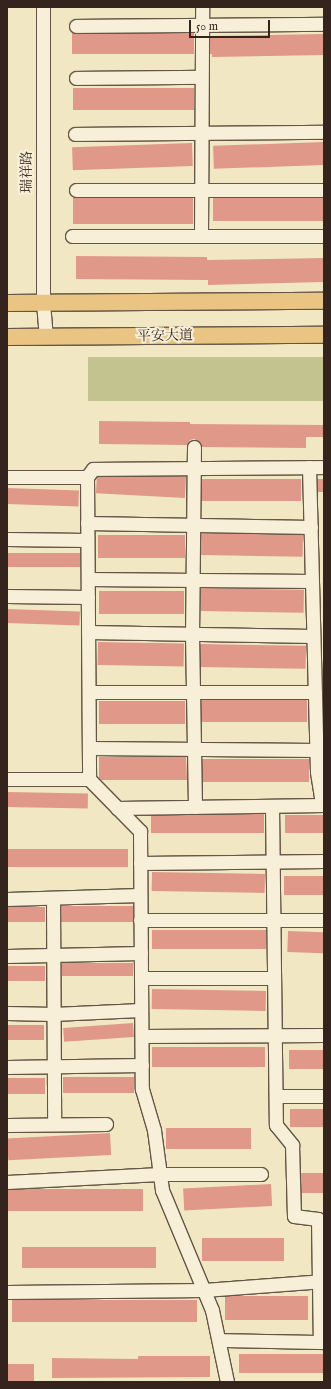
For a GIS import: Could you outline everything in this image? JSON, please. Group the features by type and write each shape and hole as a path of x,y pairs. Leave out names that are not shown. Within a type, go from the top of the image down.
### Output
{"main road":[{"path":"7,303 324,301"},
{"name":"平安大道","path":"7,337 324,335"}],"street":[{"name":"瑞祥路","path":"43,7 43,303 46,337"},
{"path":"201,236 200,190 202,7"},
{"path":"76,26 324,24"},
{"path":"76,78 201,77"},
{"path":"75,134 324,132"},
{"path":"76,190 324,190"},
{"path":"72,236 324,236"},
{"path":"194,447 192,634 195,807"},
{"path":"117,808 323,805 316,772 315,692 319,672 313,636 318,617 312,581 310,467"},
{"path":"227,1382 212,1310 162,1190 154,1130 142,1088 140,831 89,778 87,477 93,469 324,467"},
{"path":"7,477 87,477"},
{"path":"87,523 311,527"},
{"path":"7,539 87,540"},
{"path":"88,579 312,581"},
{"path":"7,596 88,597"},
{"path":"88,632 313,636"},
{"path":"89,692 315,692"},
{"path":"89,748 316,750"},
{"path":"7,779 89,778"},
{"path":"218,1340 322,1342 321,1218 294,1216 292,1145 276,1125 272,806"},
{"path":"140,862 324,861"},
{"path":"7,899 53,899 140,895"},
{"path":"53,899 54,1123"},
{"path":"140,920 324,920"},
{"path":"7,956 141,953"},
{"path":"141,978 274,978"},
{"path":"7,1013 53,1014 141,1010"},
{"path":"142,1036 324,1036"},
{"path":"7,1067 142,1065"},
{"path":"276,1096 324,1096"},
{"path":"7,1125 54,1123 106,1124"},
{"path":"7,1182 160,1174 261,1174"},
{"path":"7,1292 204,1290 322,1281"}],"green space":[{"path":"88,357 324,357 324,401 88,401"}],"building":[{"path":"72,33 194,33 194,54 72,54"},
{"path":"324,34 324,55 212,57 212,54 210,54 210,36"},
{"path":"73,88 194,88 194,110 73,110"},
{"path":"323,142 324,165 214,169 213,146"},
{"path":"192,143 193,166 73,170 72,147"},
{"path":"73,198 193,198 193,224 73,224"},
{"path":"213,198 324,198 324,221 213,221"},
{"path":"76,256 207,257 207,260 324,258 324,282 208,285 208,280 76,279"},
{"path":"99,421 190,422 190,424 324,425 324,437 306,437 306,448 202,447 201,443 194,439 190,440 187,445 99,444"},
{"path":"97,471 186,476 185,498 96,493"},
{"path":"202,479 301,479 301,501 202,501"},
{"path":"317,479 324,479 324,492 318,492"},
{"path":"7,488 79,491 78,507 7,504"},
{"path":"201,533 303,535 303,557 201,555"},
{"path":"98,535 185,535 185,558 98,558"},
{"path":"7,553 80,553 80,567 7,567"},
{"path":"201,588 304,590 304,613 201,611"},
{"path":"99,591 184,591 184,614 99,614"},
{"path":"7,609 80,612 79,626 7,623"},
{"path":"98,642 184,644 184,666 98,665"},
{"path":"200,644 306,646 306,669 200,667"},
{"path":"201,700 307,700 307,722 201,722"},
{"path":"99,701 185,701 185,724 99,724"},
{"path":"99,757 186,757 187,780 101,780 99,778"},
{"path":"202,759 309,759 309,782 202,782"},
{"path":"7,792 88,793 88,808 7,807"},
{"path":"151,814 264,814 264,833 151,833"},
{"path":"285,815 324,815 324,833 285,833"},
{"path":"7,849 128,849 128,867 7,867"},
{"path":"152,872 265,874 265,893 152,891"},
{"path":"284,876 324,876 324,895 284,895"},
{"path":"61,906 133,906 133,922 61,922"},
{"path":"7,907 45,907 45,922 7,922"},
{"path":"152,930 266,930 266,949 152,949"},
{"path":"288,931 324,932 323,953 287,952"},
{"path":"62,963 133,963 133,976 62,976"},
{"path":"7,966 45,966 45,981 7,981"},
{"path":"152,989 266,991 266,1011 152,1009"},
{"path":"133,1023 134,1037 64,1042 63,1028"},
{"path":"7,1025 44,1025 44,1040 7,1040"},
{"path":"152,1047 265,1047 265,1067 152,1067"},
{"path":"289,1050 324,1050 324,1069 289,1069"},
{"path":"63,1077 134,1077 134,1093 63,1093"},
{"path":"7,1078 45,1078 45,1094 7,1094"},
{"path":"290,1109 324,1109 324,1127 290,1127"},
{"path":"166,1128 251,1128 251,1149 166,1149"},
{"path":"110,1133 111,1155 8,1160 7,1138"},
{"path":"301,1173 324,1173 324,1193 301,1193"},
{"path":"271,1184 272,1206 184,1211 183,1189"},
{"path":"7,1189 143,1189 143,1211 7,1211"},
{"path":"202,1238 284,1238 284,1261 202,1261"},
{"path":"22,1247 156,1247 156,1268 22,1268"},
{"path":"225,1296 308,1296 308,1320 225,1320"},
{"path":"12,1300 197,1300 197,1322 12,1322"},
{"path":"239,1354 324,1354 324,1373 239,1373"},
{"path":"138,1356 210,1356 210,1377 52,1378 52,1358 138,1359"},
{"path":"7,1364 34,1364 34,1382 7,1382"}]}
